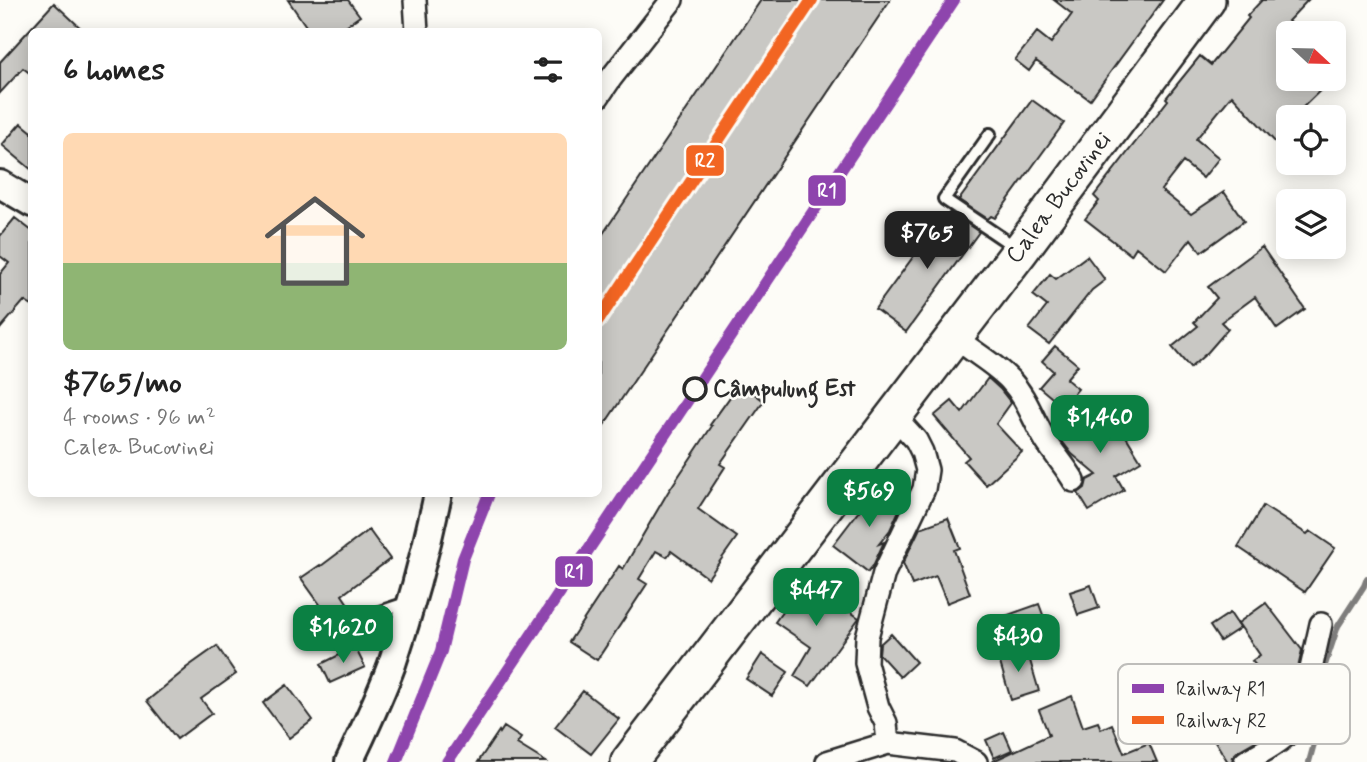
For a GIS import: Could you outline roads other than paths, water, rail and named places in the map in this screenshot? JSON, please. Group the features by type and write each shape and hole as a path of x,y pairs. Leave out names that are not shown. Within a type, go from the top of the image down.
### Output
{"highway":[{"name":"Calea Bucovinei","path":"629,762 1020,251 1207,0"}],"street":[{"path":"415,0 417,28"},
{"path":"602,91 672,0"},
{"path":"0,184 28,201"},
{"path":"954,336 988,361 1021,392 1046,441 1074,481"},
{"path":"878,750 886,723 878,707 866,663 867,637 884,573 924,489 927,470 916,440 894,416"},
{"path":"349,762 391,666 412,601 437,497"},
{"path":"1312,664 1321,624"},
{"path":"1245,762 1275,744"},
{"path":"827,762 878,750 956,751 975,762"}],"lane":[{"path":"990,134 944,199 1020,251"},
{"path":"316,633 412,601"}],"waterway":[{"path":"1325,664 1338,626 1367,578"},
{"path":"1309,762 1314,744"}],"railway":[{"path":"602,315 812,0"},
{"path":"447,762 954,0"},
{"path":"396,762 441,651 463,559 488,497"}],"rail line":[{"name":"R2","path":"602,315 812,0"},
{"name":"R1","path":"447,762 954,0"},
{"name":"R1","path":"396,762 441,651 463,559 488,497"}],"place":[{"name":"Câmpulung Est","path":"695,389"}]}
